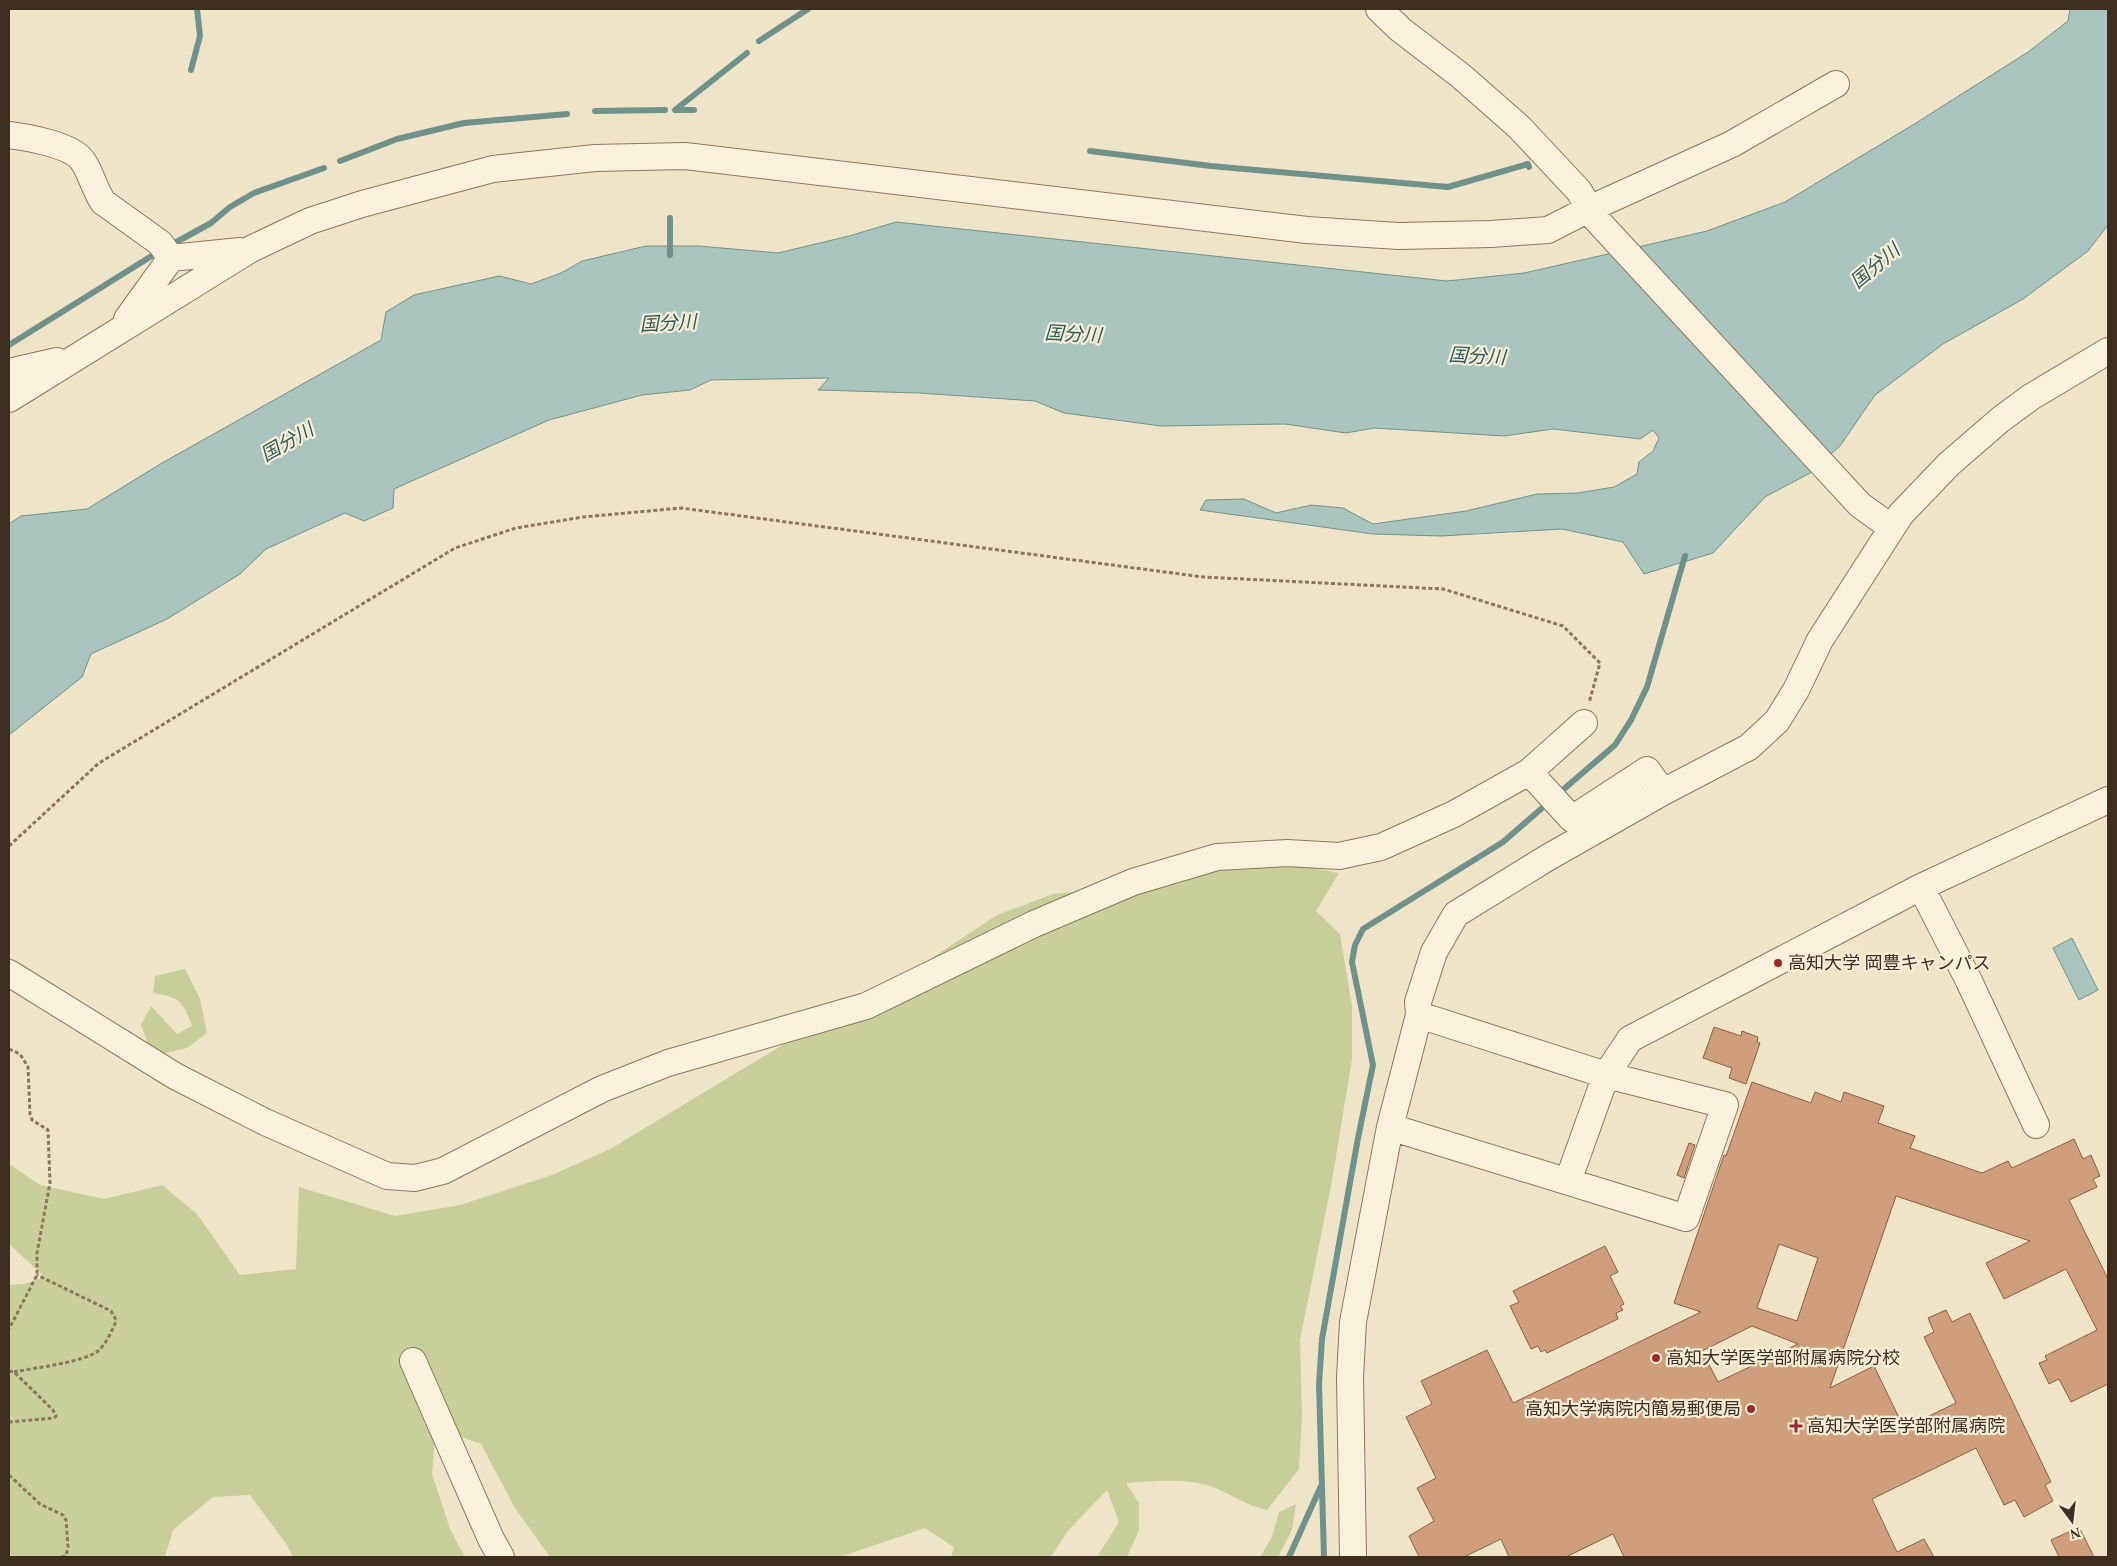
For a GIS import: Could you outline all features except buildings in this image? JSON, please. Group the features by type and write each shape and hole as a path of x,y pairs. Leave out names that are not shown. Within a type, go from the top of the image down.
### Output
{"street":[{"path":"1379,9 1400,30 1509,117 1578,191 1591,213 1860,505 1892,528"},
{"path":"9,399 251,249 310,220 493,169 595,158 685,156 1307,230 1398,236 1491,234 1548,230 1591,213 1732,144 1836,84"},
{"path":"9,135 62,147 76,154 83,161 102,202 160,243 171,258"},
{"path":"171,258 251,249"},
{"path":"120,330 171,258"},
{"path":"1353,1557 1350,1377 1353,1322 1390,1127 1419,1015 1418,1002 1434,952 1456,914 1548,858 1663,792 1749,747 1777,721 1796,690 1820,640 1901,514 1950,464 2001,419 2030,397 2108,351"},
{"path":"9,372 77,356"},
{"path":"9,973 175,1076 265,1122 387,1176 415,1178 443,1171 602,1089 660,1067 866,1006 1034,924 1133,882 1218,857 1287,852 1339,856 1381,847 1535,779 1584,722"},
{"path":"1535,779 1572,819 1647,770 1663,792"},
{"path":"1568,1181 1606,1075 1630,1039 1921,887 2108,800"},
{"path":"1921,887 2036,1125"},
{"path":"1390,1127 1686,1218 1724,1105 1606,1075 1419,1015"},
{"path":"413,1360 490,1540 501,1557"}],"path":[{"path":"9,846 99,763 455,548 516,528 583,517 681,508 1203,577 1443,589 1563,626 1600,663 1584,722"},
{"path":"9,1049 20,1054 28,1066 30,1114 32,1120 48,1130 50,1194 37,1253 37,1275 9,1329"},
{"path":"9,1371 14,1372 57,1364 98,1351 116,1324 111,1310 37,1275"},
{"path":"9,1422 54,1418 56,1416 54,1410 14,1372"},
{"path":"9,1475 40,1504 63,1516 66,1520 68,1547 66,1556 62,1557"}],"green space":[{"path":"1271,859 1339,873 1316,911 1340,934 1352,1006 1352,1059 1332,1181 1300,1340 1302,1417 1299,1469 1267,1510 1252,1506 1200,1483 1169,1481 1126,1483 1139,1503 1139,1530 1127,1557 1097,1557 1119,1522 1107,1490 1066,1533 1054,1553 1049,1557 951,1557 954,1547 925,1528 840,1557 550,1557 515,1508 481,1444 436,1428 432,1474 450,1529 465,1557 293,1557 287,1545 250,1495 213,1497 173,1530 165,1557 21,1557 9,1555 9,1285 24,1284 45,1277 9,1244 9,1164 40,1185 104,1199 162,1185 197,1214 240,1275 296,1269 299,1187 395,1216 460,1205 552,1175 610,1149 806,1031 905,984 935,956 997,915 1053,894 1112,888 1172,874 1220,871"},
{"path":"185,969 200,999 207,1033 187,1048 161,1054 148,1044 141,1025 151,1006 177,1034 192,1026 186,1011 179,1002 169,996 153,993 155,976"},
{"path":"1296,1504 1292,1530 1278,1557 1260,1557 1272,1537 1279,1512"}],"water":[{"name":"国分川","path":"2070,9 2108,9 2108,225 2088,251 2023,299 1943,344 1875,395 1840,446 1810,473 1765,497 1713,553 1644,574 1623,542 1562,529 1441,536 1373,534 1200,510 1206,500 1244,499 1276,513 1311,505 1343,508 1373,524 1466,511 1537,494 1578,493 1614,487 1637,474 1639,462 1653,451 1659,438 1653,430 1640,439 1553,429 1504,436 1374,428 1346,433 1285,424 1161,426 1064,413 1035,401 919,393 818,390 829,378 711,380 690,390 642,395 549,420 394,489 393,508 364,521 345,513 266,549 240,574 167,619 91,654 82,677 9,735 9,524 21,516 87,509 162,463 381,340 386,312 414,295 499,276 531,284 561,273 582,261 646,246 699,246 778,253 849,236 896,222 1447,281 1524,273 1707,231 1785,202 1916,123 2028,52 2068,21"},
{"path":"2072,938 2098,990 2079,1000 2053,948"}],"waterway":[{"path":"191,70 200,36 197,9"},
{"path":"759,41 808,9"},
{"path":"675,110 747,53"},
{"path":"595,111 665,110"},
{"path":"676,110 694,110"},
{"path":"340,161 397,139 464,123 567,114"},
{"path":"1090,151 1211,166 1448,187 1528,164 1529,167"},
{"path":"171,245 211,223 230,207 254,193 324,168"},
{"path":"670,218 670,255"},
{"path":"9,345 158,252"},
{"path":"1557,795 1615,745 1631,720 1647,687 1685,556"},
{"path":"1324,1557 1319,1384 1322,1339 1373,1065 1352,962 1355,945 1363,929 1503,842 1549,802"},
{"path":"1289,1557 1321,1486"}],"place":[{"name":"高知大学 岡豊キャンパス","path":"1778,963"},
{"name":"高知大学医学部附属病院分校","path":"1656,1358"},
{"name":"高知大学病院内簡易郵便局","path":"1751,1409"},
{"name":"高知大学医学部附属病院","path":"1796,1426"}]}
